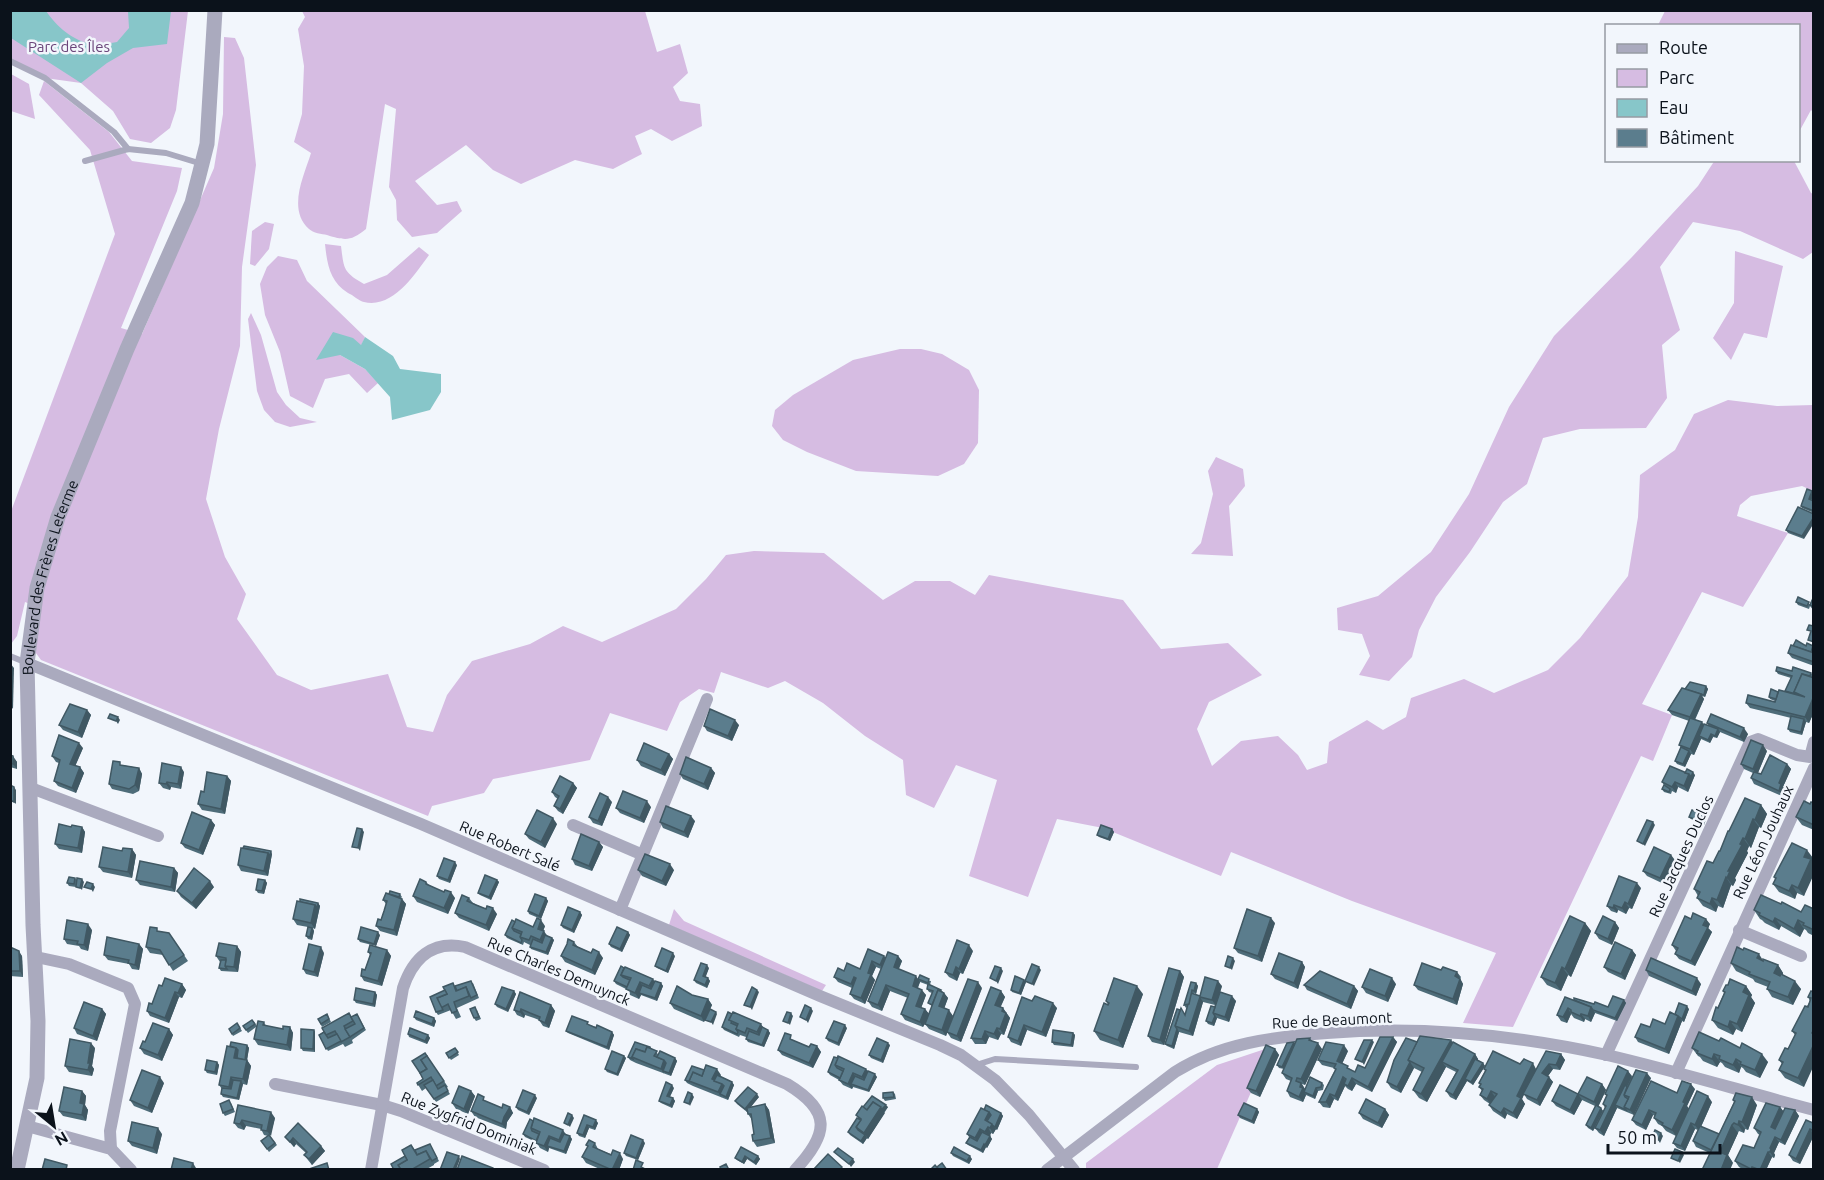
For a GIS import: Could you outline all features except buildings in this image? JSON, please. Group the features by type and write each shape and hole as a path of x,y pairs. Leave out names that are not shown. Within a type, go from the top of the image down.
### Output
{"street":[{"name":"Boulevard des Frères Leterme","path":"17,1170 37,1078 38,1021 33,925 27,663 37,588 58,517 192,203 207,144 215,10"},
{"name":"Rue Robert Salé","path":"27,663 368,802 820,996 940,1045 976,1065 1013,1097 1074,1170"},
{"path":"620,910 707,699"},
{"name":"Rue Jacques Duclos","path":"1606,1055 1750,742 1758,739 1812,763"},
{"path":"1812,763 1814,742"},
{"name":"Rue Léon Jouhaux","path":"1676,1073 1812,763"},
{"path":"31,788 158,836"},
{"path":"573,825 643,855"},
{"path":"1739,930 1801,956"},
{"name":"Rue Charles Demuynck","path":"371,1170 402,988 407,975 424,955 437,948 454,945 465,947 787,1084 803,1094 818,1111 820,1134 815,1147 795,1170"},
{"path":"36,957 69,964 128,988 135,1004 110,1131 111,1149"},
{"name":"Rue de Beaumont","path":"1047,1170 1195,1059 1216,1051 1275,1036 1350,1031 1420,1030 1532,1042 1606,1055 1814,1110"},
{"name":"Rue Zygfrid Dominiak","path":"275,1084 382,1105 544,1170"},
{"path":"27,1126 111,1149 131,1170"}],"lane":[{"path":"10,62 45,78 114,132 128,149"},
{"path":"85,161 128,149 166,153 203,164"},
{"path":"10,656 27,663"},
{"path":"976,1065 995,1059 1136,1067"}],"green space":[{"path":"10,11 188,11 176,110 170,128 151,143 130,139 113,111 81,83 45,78 11,61"},
{"path":"302,11 645,11 657,52 680,44 688,73 673,87 680,101 700,104 702,126 672,141 651,129 635,136 642,154 613,169 575,160 521,184 493,170 466,145 415,181 437,205 457,201 462,211 437,233 412,237 397,220 396,200 389,187 396,109 385,104 366,229 348,239 318,233 309,229 302,221 298,202 301,182 311,153 294,142 302,114 304,66 298,29 305,17"},
{"path":"1665,11 1813,11 1813,112 1811,110 1800,130 1800,24 1658,24"},
{"path":"224,37 235,38 244,58 256,165 242,267 240,346 219,429 206,499 225,557 246,594 237,619 277,675 311,690 388,674 407,727 433,732 447,695 472,661 530,644 563,626 602,642 676,609 726,555 754,551 824,553 883,600 915,581 950,581 975,595 989,575 1123,600 1161,649 1228,643 1262,675 1209,702 1197,729 1212,766 1241,741 1278,736 1298,755 1307,770 1327,763 1329,742 1367,720 1383,730 1406,717 1411,698 1464,679 1494,693 1548,670 1580,638 1628,576 1638,517 1640,475 1675,450 1694,414 1728,400 1777,406 1813,405 1813,491 1802,486 1751,496 1740,505 1737,516 1788,533 1743,607 1702,592 1642,704 1672,715 1653,761 1641,756 1513,1027 1463,1023 1496,953 1352,901 1231,852 1221,876 1103,828 1057,819 1028,897 969,876 997,780 956,765 934,808 906,795 903,760 865,736 823,703 785,681 768,688 721,672 714,693 699,689 680,702 667,731 610,713 590,760 493,779 484,793 432,806 428,816 41,660 33,649 40,608 25,602 17,636 11,644 10,514 115,234 90,150 39,95 44,81 109,132 132,161 182,168 177,191 121,328 142,334 214,168 223,114"},
{"path":"11,74 29,84 35,119 11,111"},
{"path":"1714,162 1795,162 1813,194 1813,252 1803,259 1740,231 1693,222 1660,267 1680,330 1662,345 1667,398 1646,428 1580,429 1543,438 1527,484 1503,502 1470,552 1436,597 1419,630 1412,657 1389,681 1359,675 1370,656 1362,634 1338,630 1337,608 1378,596 1431,552 1469,494 1509,407 1554,336 1698,186"},
{"path":"265,222 274,224 269,249 255,266 250,264 252,231"},
{"path":"325,244 341,246 348,273 364,284 387,275 419,247 429,255 410,280 394,295 375,303 364,302 337,284 328,265"},
{"path":"1735,251 1783,266 1767,338 1744,333 1731,360 1713,338 1734,303"},
{"path":"278,256 297,260 307,281 365,337 361,346 340,355 365,369 378,383 367,393 349,374 325,379 313,408 290,396 280,352 265,315 260,284 267,267"},
{"path":"251,313 261,335 277,392 286,405 300,418 317,422 290,427 275,422 264,410 257,391 248,319"},
{"path":"900,349 921,349 942,354 969,370 979,390 978,443 964,464 938,476 856,471 783,440 772,426 775,410 793,395 853,360"},
{"path":"1216,457 1243,469 1245,486 1229,506 1233,556 1191,554 1201,543 1213,494 1208,471"},
{"path":"674,909 684,921 826,985 822,991 669,925"},
{"path":"1271,1047 1217,1169 1086,1170 1086,1163 1217,1065"}],"water":[{"name":"Parc des Îles","path":"10,11 46,11 60,27 72,36 98,45 117,42 129,28 128,11 171,11 167,44 133,48 107,63 81,83 11,38"},
{"path":"333,332 353,338 361,345 365,337 393,356 400,369 441,374 441,392 430,410 392,420 390,397 365,369 340,355 316,360"}]}
